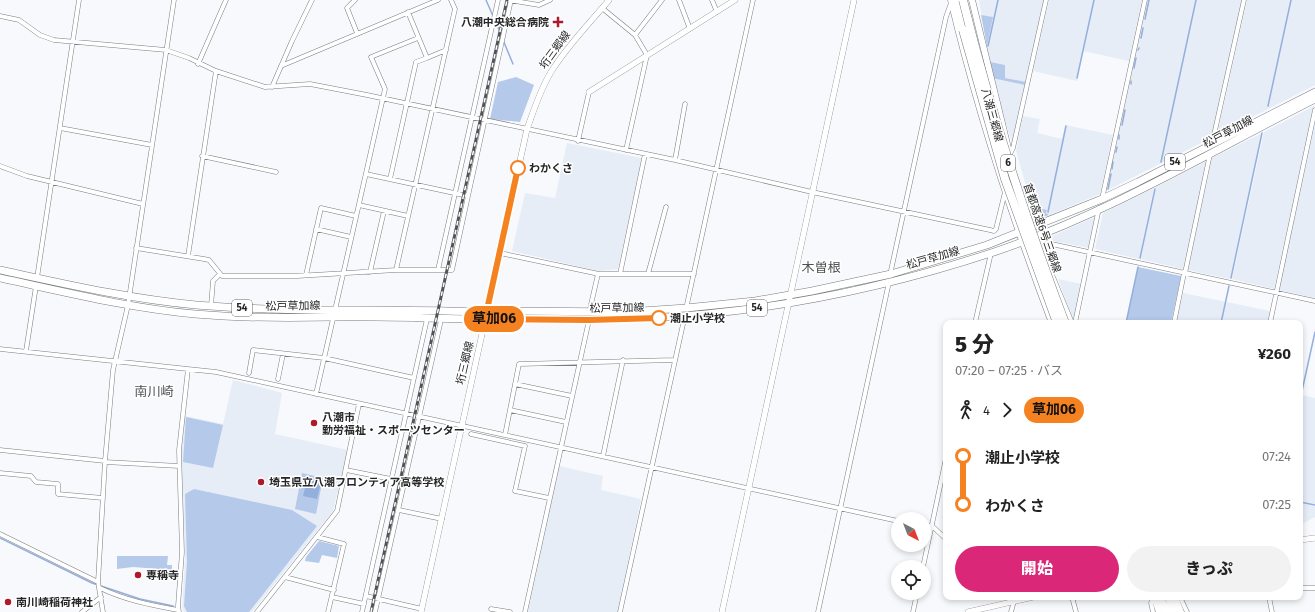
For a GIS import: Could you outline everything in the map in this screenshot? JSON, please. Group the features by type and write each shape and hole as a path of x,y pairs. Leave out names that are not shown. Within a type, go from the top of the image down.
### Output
{"highway":[{"name":"首都高速6号三郷線","path":"963,0 1001,141 1029,226 1064,320"},
{"name":"首都高速6号三郷線","path":"953,1 1005,179 1056,320"},
{"path":"1161,600 1166,612"},
{"path":"1169,600 1174,612"}],"main road":[{"name":"八潮三郷線","path":"972,0 1030,229"},
{"name":"八潮三郷線","path":"953,1 1004,192 1021,242 1051,320"},
{"name":"松戸草加線","path":"0,278 36,282 129,297 211,306 441,320 589,316 684,316 751,309 891,274 968,251 1030,229 1102,199 1138,182 1315,92"},
{"name":"松戸草加線","path":"0,270 36,282 128,305 195,314 232,316 487,311 589,316 789,299 889,282 991,253 1021,242 1099,208 1210,154 1315,98"},
{"path":"1021,242 1030,229 1070,320"},
{"path":"1034,237 1033,247 1052,303 1048,313"},
{"path":"1155,600 1159,612"},
{"path":"1176,600 1181,612"}],"street":[{"path":"26,352 79,0"},
{"path":"104,612 98,582 105,461 115,362 128,305 174,0"},
{"path":"198,64 226,0"},
{"path":"272,87 312,0"},
{"path":"355,0 347,8 358,33"},
{"path":"281,66 438,0"},
{"path":"396,270 455,10 451,0"},
{"path":"438,270 498,0"},
{"path":"136,248 209,260 222,276 306,275 396,270 452,270 505,34 511,0 539,5 550,0"},
{"name":"垳三郷線","path":"422,611 527,129 534,107 550,73 568,48 609,0"},
{"path":"635,35 649,19 662,0"},
{"path":"679,0 690,29"},
{"path":"712,0 717,12"},
{"path":"578,140 589,92 735,0"},
{"path":"620,612 753,0"},
{"path":"722,612 854,0"},
{"path":"995,162 1010,154 1013,148 1046,0"},
{"path":"1102,199 1145,0"},
{"path":"1175,320 1244,0"},
{"path":"818,612 946,17 953,1"},
{"path":"602,8 635,35 647,55 626,150"},
{"path":"408,12 426,58"},
{"path":"0,16 19,20 45,38 73,42 166,50 189,58 198,64 216,71 265,87 310,84 675,160 812,192 994,231 996,229 1004,192"},
{"path":"316,394 385,89 371,57 418,38"},
{"path":"390,179 416,62 446,50"},
{"path":"188,256 216,71"},
{"path":"675,160 685,104"},
{"path":"1271,320 1315,110"},
{"path":"60,128 152,145"},
{"path":"620,274 645,154"},
{"path":"202,156 276,172"},
{"path":"0,166 52,182 143,204"},
{"path":"366,174 468,196"},
{"path":"359,205 408,216"},
{"path":"648,274 666,207"},
{"path":"306,275 321,208 356,216"},
{"path":"1076,320 1099,208"},
{"path":"370,272 384,211"},
{"path":"316,229 351,237"},
{"path":"1048,243 1315,301"},
{"path":"500,253 598,274 694,274"},
{"path":"976,320 991,253"},
{"path":"211,306 212,281 220,274"},
{"path":"524,612 598,274"},
{"path":"362,612 427,319"},
{"path":"375,612 441,320"},
{"path":"0,349 216,372 891,520"},
{"path":"249,373 253,350 324,358 414,378"},
{"path":"278,379 283,354"},
{"path":"603,456 623,360"},
{"path":"505,435 519,364 579,361 674,360"},
{"path":"100,588 120,597 179,611 182,552 179,450 188,369"},
{"path":"515,384 572,396"},
{"path":"257,612 337,511 359,404"},
{"path":"510,410 566,422"},
{"path":"471,434 525,446"},
{"path":"526,439 515,491 549,498"},
{"path":"0,450 105,461 179,466"},
{"path":"346,470 391,479"},
{"path":"943,472 931,526 943,536"},
{"path":"0,473 31,476 36,482 58,484 58,494 103,498"},
{"path":"399,510 442,519"},
{"path":"0,534 98,582"},
{"path":"317,537 344,544 328,612"},
{"path":"1303,540 1315,538"},
{"path":"284,577 334,590"},
{"path":"1303,588 1315,588"},
{"path":"366,596 422,611"},
{"path":"82,612 101,597"},
{"path":"332,597 364,604"},
{"path":"913,612 916,600"},
{"path":"968,612 1014,600 1012,612"},
{"path":"1073,600 1076,612"},
{"path":"1153,600 1151,604 1153,612"},
{"path":"1181,600 1187,612"},
{"path":"1270,600 1272,612"},
{"path":"491,608 510,612"}],"shaded area":[{"path":"979,0 1044,0 1012,143 992,78"},
{"path":"1049,0 1142,0 1129,61 1083,51 1077,81 1033,71"},
{"path":"1147,0 1242,0 1211,138 1106,191"},
{"path":"1247,0 1315,0 1315,85 1217,135"},
{"path":"981,15 993,17 987,46"},
{"path":"990,62 1005,65 1005,78 1026,82 1025,85 992,78"},
{"path":"516,77 534,85 520,122 490,119 498,82"},
{"path":"1314,106 1274,289 1232,279 1264,132"},
{"path":"1023,116 1040,119 1037,133 1062,139 1065,125 1113,135 1100,194 1049,215 1046,213 1047,210 1032,206 1016,151"},
{"path":"1315,124 1315,298 1279,290"},
{"path":"1262,133 1230,279 1188,270 1212,158"},
{"path":"567,143 642,158 618,269 598,271 512,251 525,193 555,198"},
{"path":"1207,161 1183,269 1140,259 1156,187"},
{"path":"1154,188 1139,259 1095,249 1103,213"},
{"path":"1032,206 1047,210 1046,213 1049,215 1043,217 1034,213"},
{"path":"1095,217 1089,248 1049,240 1050,237"},
{"path":"1138,267 1181,276 1172,320 1127,320"},
{"path":"1058,279 1081,284 1075,316 1072,317"},
{"path":"1183,293 1270,311 1268,320 1177,320"},
{"name":"埼玉県立八潮フロンティア高等学校","path":"233,380 282,393 275,434 348,450 333,511 252,612 184,612 182,607 185,558 181,453 185,416 223,424"},
{"path":"1303,395 1315,398 1315,504 1303,502"},
{"path":"186,417 223,425 213,468 183,462"},
{"path":"559,466 603,476 601,490 641,499 618,612 528,612"},
{"path":"302,473 323,478 316,514 295,509"},
{"path":"308,476 322,479 317,499 303,496"},
{"path":"194,489 292,510 317,526 249,612 187,612 184,606 187,562 185,494"},
{"path":"1303,504 1315,506 1315,517 1303,523"},
{"path":"319,541 339,546 337,558 322,555 319,563 305,561 306,557"},
{"path":"117,556 168,556 167,565 172,565 172,570 133,567 117,569"}],"waterway":[{"path":"486,0 493,16"},
{"path":"988,46 998,0"},
{"path":"1077,78 1094,0"},
{"path":"1145,19 1149,0"},
{"path":"1161,162 1196,0"},
{"path":"1268,106 1291,0"},
{"path":"495,21 502,36"},
{"path":"1141,38 1143,28"},
{"path":"503,40 513,64"},
{"path":"1134,68 1136,58"},
{"path":"1122,125 1125,110"},
{"path":"1048,212 1066,126"},
{"path":"1231,278 1262,133"},
{"path":"1116,152 1117,147"},
{"path":"1112,169 1113,162"},
{"path":"1108,189 1111,174"},
{"path":"1140,258 1155,189"},
{"path":"1127,320 1138,267"},
{"path":"1222,320 1229,286"},
{"path":"1303,386 1315,332"},
{"path":"1303,503 1315,505"},
{"path":"0,538 92,583 140,599 173,606 176,612"}],"railway":[{"path":"371,612 507,0"}],"bus line":[{"name":"草加06","path":"518,168 485,319 589,320 659,318"}],"place":[{"name":"八潮中央総合病院","path":"558,22"},
{"name":"わかくさ","path":"518,168"},
{"name":"潮止小学校","path":"659,318"},
{"name":"八潮市 勤労福祉・スポーツセンター","path":"314,423"},
{"name":"埼玉県立八潮フロンティア高等学校","path":"261,482"},
{"name":"専稱寺","path":"138,575"},
{"name":"南川崎稲荷神社","path":"8,602"}],"district":[{"name":"木曽根","path":"821,267"},
{"name":"南川崎","path":"154,391"}]}
